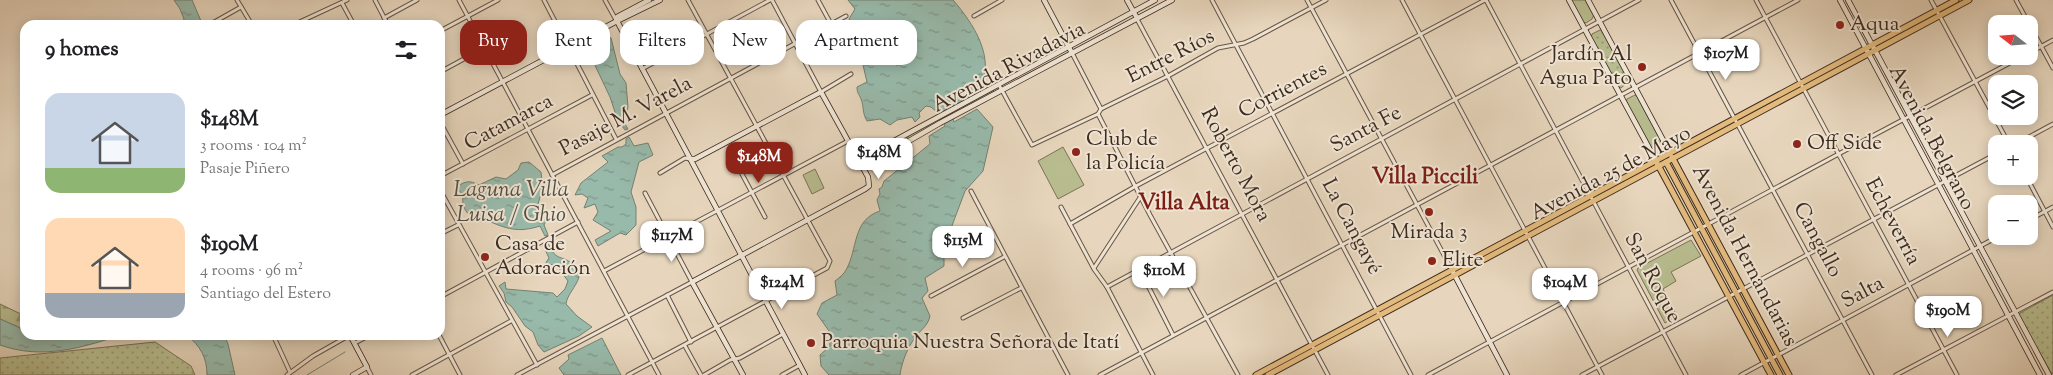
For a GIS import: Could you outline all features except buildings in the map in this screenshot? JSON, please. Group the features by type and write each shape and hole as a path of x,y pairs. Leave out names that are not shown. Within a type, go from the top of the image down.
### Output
{"main road":[{"name":"Avenida 25 de Mayo","path":"1938,13 1956,0"},
{"name":"Avenida 25 de Mayo","path":"1527,234 1591,196 1657,163 1673,159 1739,125 1868,54 1874,47 1938,13 1969,0"},
{"name":"Avenida 25 de Mayo","path":"1268,375 1314,348 1527,234 1594,202 1657,163 1670,152 1865,48 1874,47"},
{"name":"Avenida Hernandarias","path":"1670,152 1789,375"},
{"name":"Avenida Hernandarias","path":"1666,162 1780,375"},
{"name":"Avenida Hernandarias","path":"1657,163 1770,375"},
{"name":"Avenida 25 de Mayo","path":"1256,375 1314,348"}],"street":[{"path":"237,0 249,20"},
{"path":"304,20 347,0"},
{"path":"375,0 384,18 417,0"},
{"path":"459,0 470,20"},
{"path":"445,28 498,0"},
{"path":"544,0 554,20"},
{"path":"605,0 767,300 805,375"},
{"path":"617,20 617,17 649,0"},
{"path":"610,24 660,0"},
{"path":"628,375 827,268 830,264 784,175 688,0"},
{"path":"642,69 771,0 796,44"},
{"path":"818,0 830,20"},
{"path":"974,16 1002,0"},
{"path":"1044,0 1101,110"},
{"name":"Roberto Mora","path":"1128,0 1328,375"},
{"name":"Avenida Rivadavia","path":"864,167 940,123 999,85 1155,0"},
{"name":"Avenida Rivadavia","path":"857,155 864,156 870,154 939,117 953,113 1002,90 1172,0"},
{"name":"La Cangayé","path":"1212,0 1411,375"},
{"path":"1307,0 1508,375"},
{"name":"Entre Ríos","path":"1002,90 1032,145 1098,114 1101,110 1218,48 1253,40 1326,0"},
{"path":"1402,0 1602,375"},
{"name":"Corrientes","path":"1070,224 1136,186 1486,0"},
{"name":"San Roque","path":"1486,0 1686,375"},
{"path":"1569,0 1657,163"},
{"path":"1588,0 1670,152"},
{"name":"Santa Fe","path":"1107,287 1640,0"},
{"name":"Cangallo","path":"1671,0 1872,375"},
{"name":"Echeverría","path":"1756,0 1957,375"},
{"path":"1100,375 1798,0"},
{"name":"Avenida Belgrano","path":"1840,0 2040,375"},
{"name":"Avenida Belgrano","path":"1848,0 2049,375"},
{"path":"1931,0 2004,135"},
{"path":"2016,0 2053,68"},
{"path":"342,3 351,20"},
{"path":"218,20 241,7"},
{"name":"Pasaje M. Varela","path":"839,20 846,16"},
{"path":"2038,49 2053,40"},
{"name":"Pasaje M. Varela","path":"552,174 796,44"},
{"path":"445,69 460,61"},
{"path":"445,113 537,64"},
{"path":"494,65 659,375"},
{"path":"577,65 616,139"},
{"path":"517,375 869,186 864,167 807,65"},
{"path":"1428,375 2006,65"},
{"path":"660,172 685,158 695,159 851,74"},
{"path":"999,85 1002,90"},
{"name":"Catamarca","path":"445,173 592,95"},
{"path":"1098,114 1238,375"},
{"path":"2033,135 2053,124"},
{"path":"445,131 463,164"},
{"path":"604,271 848,141"},
{"path":"1582,375 1988,158"},
{"path":"735,161 765,216"},
{"path":"2031,185 2053,227"},
{"path":"971,191 1004,257 1068,375"},
{"path":"645,193 743,375"},
{"path":"1094,269 1141,196"},
{"path":"445,200 484,273 537,364"},
{"path":"1061,207 1094,269 1107,287 1153,375"},
{"path":"2038,216 2053,207"},
{"path":"445,295 578,222"},
{"path":"445,232 458,225"},
{"name":"Salta","path":"1741,375 1988,242"},
{"path":"931,296 1004,257"},
{"path":"1140,270 1173,335"},
{"path":"963,318 1021,288"},
{"path":"1896,375 2053,292"},
{"path":"667,295 691,342"},
{"path":"412,375 511,321"},
{"path":"684,346 702,375 783,334"},
{"path":"274,340 289,374 342,340"},
{"path":"353,340 371,375"},
{"path":"355,343 361,340"},
{"path":"442,340 460,375"},
{"path":"782,375 800,365"},
{"path":"353,375 367,367"}],"green space":[{"path":"1571,0 1586,0 1594,15 1592,19 1586,23 1583,22"},
{"path":"1600,30 1603,31 1629,81 1621,88 1591,38 1592,34"},
{"path":"993,90 994,92 865,163 862,162 861,159 867,158"},
{"path":"1635,95 1664,147 1664,149 1656,153 1626,102 1627,99"},
{"path":"1063,147 1084,185 1058,199 1038,161"},
{"path":"815,169 824,188 812,194 803,175"},
{"path":"1691,240 1701,256 1671,272 1676,281 1663,289 1677,316 1665,323 1637,270"},
{"path":"2053,295 2053,374 2019,316 2020,313"},
{"path":"0,304 20,314 20,328 0,319"},
{"path":"155,342 191,366 195,375 0,375 0,358"}],"water":[{"path":"174,0 192,0 201,20 184,20 180,9"},
{"path":"848,0 953,0 975,30 984,54 985,66 984,78 976,93 950,109 954,122 977,109 993,127 983,171 965,191 944,247 944,266 925,278 928,291 922,298 930,316 927,324 908,349 900,375 829,375 821,366 820,355 830,346 829,331 817,314 822,303 837,295 835,281 843,274 850,262 860,228 871,215 880,211 877,200 880,194 879,189 884,181 930,144 929,136 945,126 942,113 938,113 931,107 926,106 919,113 920,117 915,122 912,117 897,120 890,125 880,119 867,121 857,89 857,87 867,82 863,65 917,65 917,20 849,20 855,9"},
{"path":"610,38 620,74 626,83 628,107 625,124 628,129 625,130 618,121 610,97 595,65 610,65"},
{"name":"Laguna Villa Luisa / Ghio","path":"629,137 634,146 648,143 653,155 639,162 631,192 636,207 636,225 626,235 620,233 598,246 595,240 611,231 593,220 598,212 595,204 584,208 588,198 582,194 575,195 581,183 608,162 602,156 618,147 622,147 626,144 626,139"},
{"name":"Laguna Villa Luisa / Ghio","path":"529,162 541,172 542,181 551,181 541,194 536,211 540,217 545,215 546,221 544,225 548,235 545,236 540,226 519,230 513,229 486,220 482,222 473,218 467,212 463,205 463,195 456,187 468,182 479,185 496,177 506,179 518,170 521,163"},
{"name":"Laguna Villa Luisa / Ghio","path":"548,243 557,256 569,262 575,268 579,277 566,304 577,316 592,327 579,336 544,352 538,345 533,332 525,326 512,307 506,302 504,293 499,286 505,282 506,289 553,293 557,297 565,289 568,281 556,265 545,264 549,258 543,245"},
{"path":"0,319 20,328 20,340 104,340 76,348 46,352 31,352 0,345"},
{"path":"602,338 621,375 564,375 559,368 569,359 568,355"},
{"path":"193,340 226,340 235,375 207,375 206,363"}],"waterway":[{"path":"307,375 345,352"}],"place":[{"name":"Aqua","path":"1840,25"},
{"name":"Jardín Al Agua Pato","path":"1642,67"},
{"name":"Off Side","path":"1797,144"},
{"name":"Club de la Policía","path":"1076,152"},
{"name":"Mirada 3","path":"1429,212"},
{"name":"Casa de Adoración","path":"485,257"},
{"name":"Elite","path":"1432,261"},
{"name":"Parroquia Nuestra Señora de Itatí","path":"811,343"}],"district":[{"name":"Villa Piccili","path":"1425,178"},
{"name":"Villa Alta","path":"1184,204"}]}
